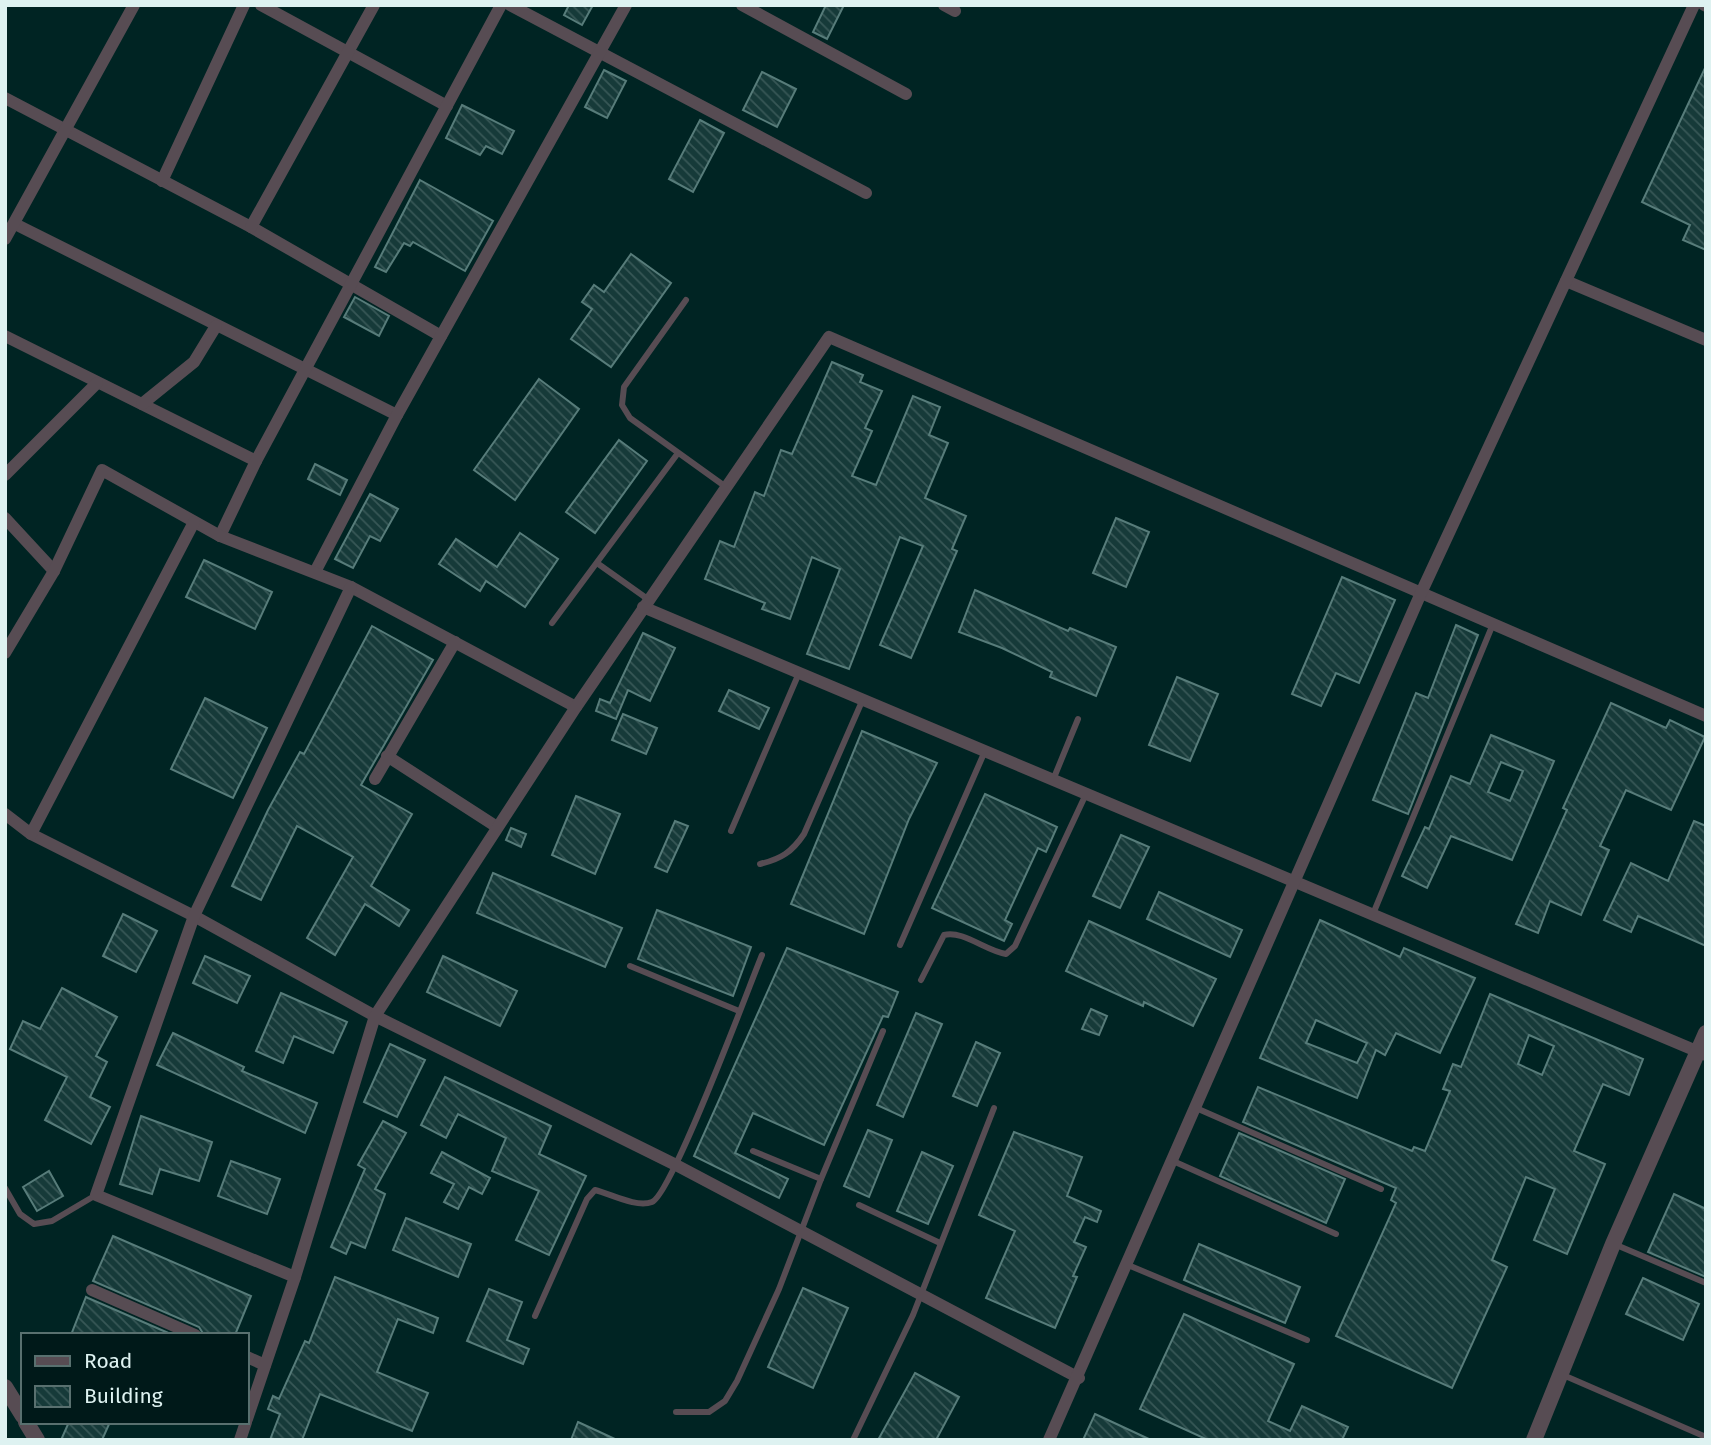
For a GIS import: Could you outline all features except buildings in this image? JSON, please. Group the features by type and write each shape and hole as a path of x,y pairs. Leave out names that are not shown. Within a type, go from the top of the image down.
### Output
{"street":[{"path":"5,239 134,5"},
{"path":"162,181 244,5"},
{"path":"261,5 447,106"},
{"path":"251,227 374,5"},
{"path":"220,536 256,461 501,5"},
{"path":"510,5 866,193"},
{"path":"315,572 397,415 626,5"},
{"path":"1049,1440 1079,1378 1421,593 1694,5"},
{"path":"750,7 906,93"},
{"path":"5,98 65,132 251,227 441,335"},
{"path":"15,223 305,372 397,415"},
{"path":"1566,281 1706,340"},
{"path":"142,404 194,362 216,326"},
{"path":"5,336 256,461"},
{"path":"248,1415 295,1277 375,1016 576,707 829,337 1706,716"},
{"path":"5,475 97,383"},
{"path":"5,653 54,571 102,470 220,536 351,587 576,707"},
{"path":"5,518 54,571"},
{"path":"31,834 194,522"},
{"path":"295,1277 96,1195 194,916 351,587"},
{"path":"646,604 799,673 1702,1053"},
{"path":"375,779 455,642"},
{"path":"387,756 496,827"},
{"path":"5,814 31,834 194,916 375,1016 676,1165 800,1233 1079,1378"},
{"path":"1534,1440 1613,1244 1702,1053 1706,1033"},
{"path":"92,1290 190,1333"},
{"path":"248,1357 265,1364"},
{"path":"5,1387 21,1413"},
{"path":"27,1424 37,1440"}],"lane":[{"path":"686,300 624,387 622,405 631,418 726,487"},
{"path":"552,623 678,453"},
{"path":"597,562 646,604"},
{"path":"1373,915 1493,624"},
{"path":"731,831 799,673"},
{"path":"760,864 776,860 793,850 804,834 863,699"},
{"path":"1053,780 1078,719"},
{"path":"900,945 985,751"},
{"path":"921,980 944,935 951,933 994,952 1006,954 1015,946 1086,794"},
{"path":"535,1317 587,1199 595,1190 649,1203 659,1198 676,1165 762,955"},
{"path":"630,967 739,1011"},
{"path":"677,1412 709,1412 725,1401 768,1312 883,1031"},
{"path":"853,1440 920,1294 995,1108"},
{"path":"1196,1108 1381,1189"},
{"path":"753,1151 821,1179"},
{"path":"1173,1161 1336,1234"},
{"path":"5,1188 20,1214 41,1225 96,1195"},
{"path":"859,1205 940,1243"},
{"path":"1613,1244 1706,1283"},
{"path":"1128,1265 1307,1340"},
{"path":"1562,1374 1706,1437"}]}
